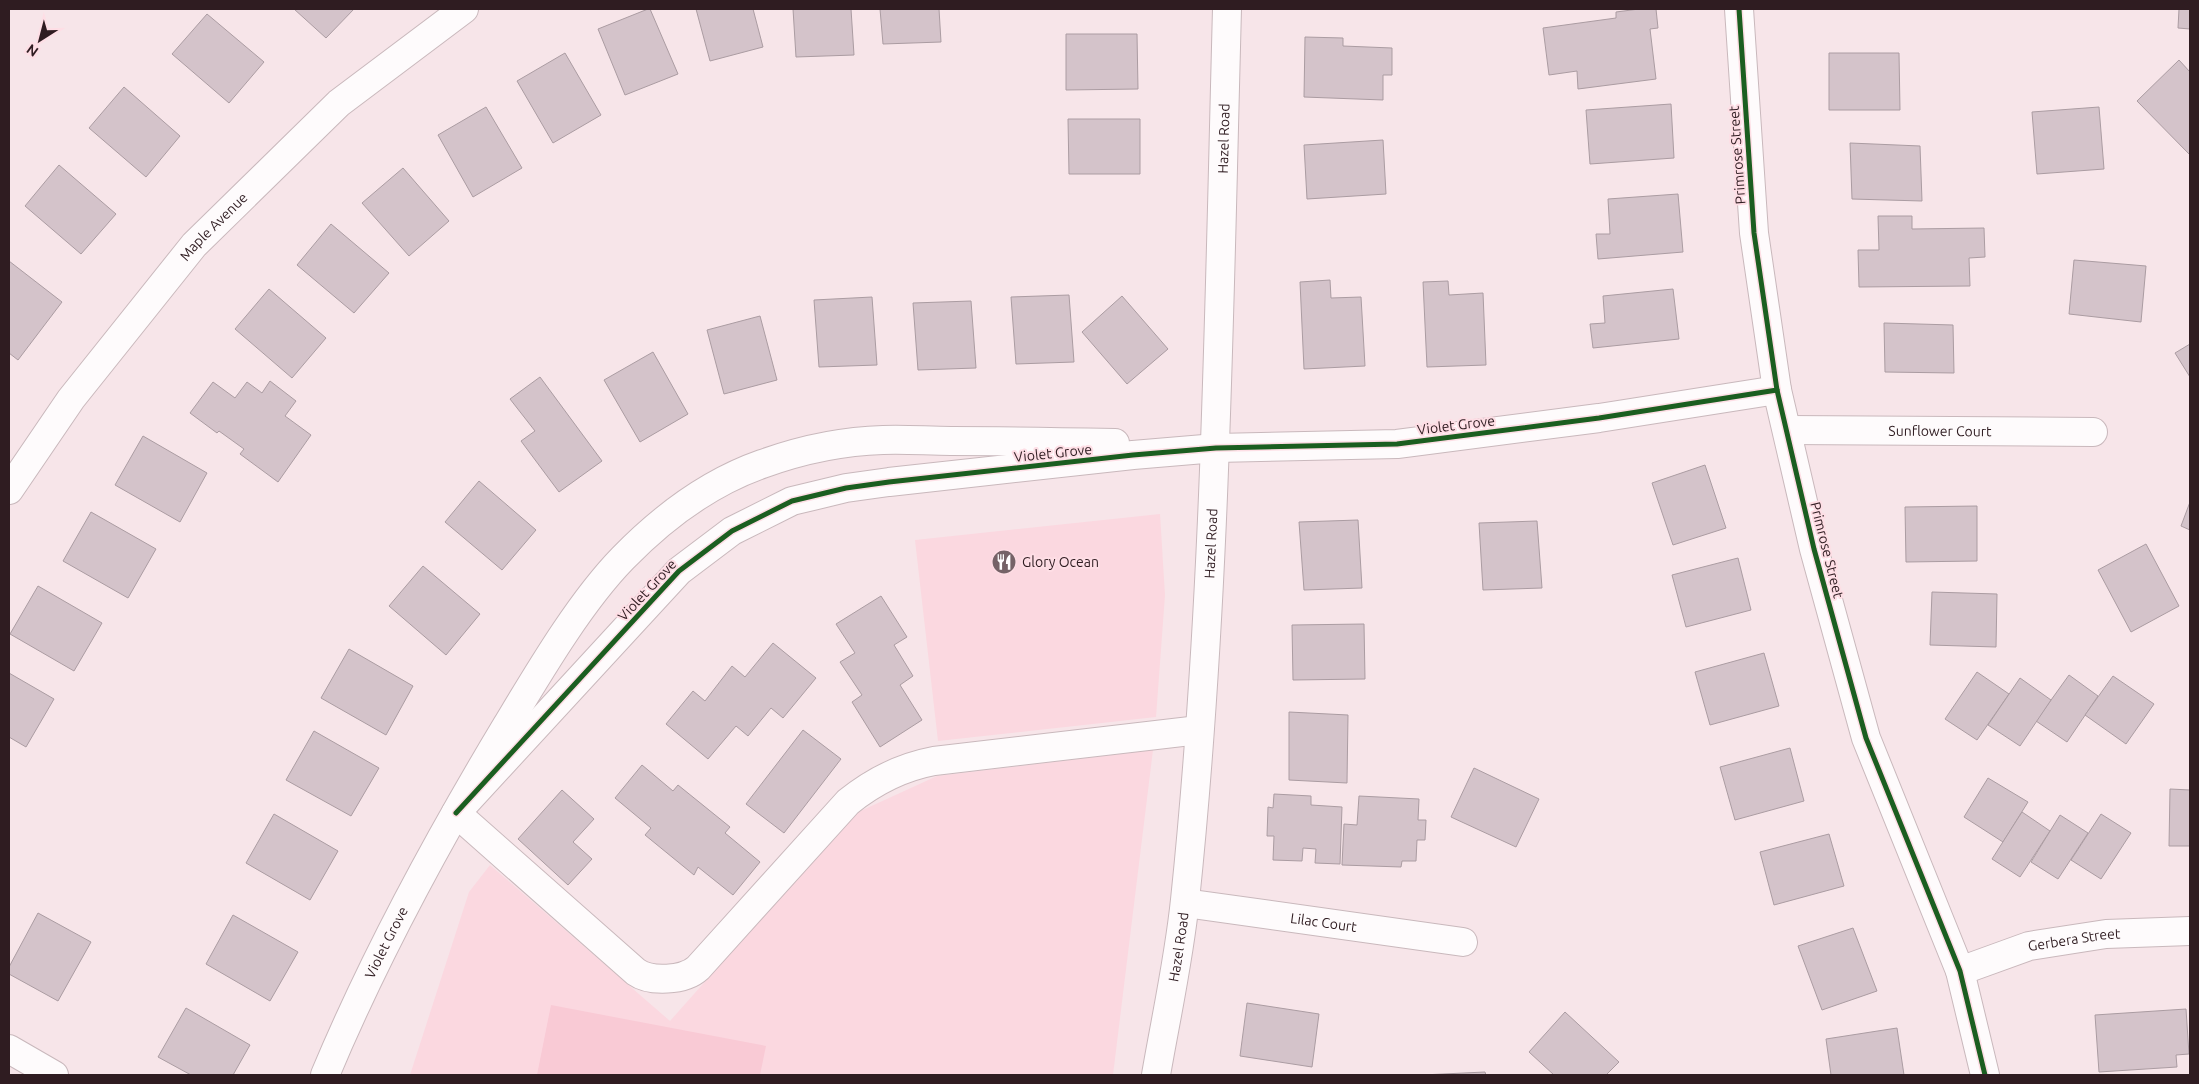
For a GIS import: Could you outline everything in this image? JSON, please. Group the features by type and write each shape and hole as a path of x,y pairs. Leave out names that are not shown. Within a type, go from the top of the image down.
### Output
{"street":[{"name":"Maple Avenue","path":"9,490 70,399 194,245 340,102 464,9"},
{"name":"Hazel Road","path":"1156,1075 1185,903 1199,730 1216,448 1228,9"},
{"name":"Primrose Street","path":"1739,9 1754,233 1777,390 1788,430 1814,549 1866,738 1960,970 1985,1075"},
{"name":"Violet Grove","path":"456,813 679,571 711,545 760,515 792,501 846,488 1039,465 1216,448 1397,444 1599,418 1777,390"},
{"name":"Sunflower Court","path":"1788,430 2092,432"},
{"name":"Violet Grove","path":"325,1075 395,923 456,813 524,698 585,606 614,568 638,543 674,512 726,479 761,464 821,447 884,440 1144,443 1216,448"},
{"path":"456,813 636,972 648,977 682,977 698,968 848,802 892,773 934,761 1199,730"},
{"name":"Lilac Court","path":"1185,903 1464,942"},
{"name":"Gerbera Street","path":"1960,970 2029,946 2106,934 2190,931"},
{"path":"9,1049 54,1075"}],"shaded area":[{"path":"1160,514 1165,595 1156,717 938,741 915,540"},
{"path":"1153,750 1113,1075 410,1075 469,892 490,865 670,1021 854,814 937,776"},
{"path":"551,1005 766,1046 760,1075 537,1075"}],"building":[{"path":"294,9 354,9 326,38"},
{"path":"650,9 678,74 625,95 598,29"},
{"path":"696,9 753,9 763,47 710,61"},
{"path":"793,9 851,9 854,55 796,57"},
{"path":"880,9 939,9 941,42 883,44"},
{"path":"1656,9 1658,28 1650,29 1656,79 1578,89 1577,71 1549,75 1543,28 1616,18 1616,12"},
{"path":"2179,9 2190,9 2190,29 2178,28"},
{"path":"207,14 264,62 229,103 172,54"},
{"path":"1066,34 1137,34 1138,89 1066,90"},
{"path":"1305,37 1343,38 1343,46 1392,48 1392,75 1383,75 1383,100 1304,97"},
{"path":"565,53 601,115 553,143 517,81"},
{"path":"1829,53 1899,53 1900,110 1829,110"},
{"path":"2179,60 2190,72 2190,155 2137,101"},
{"path":"124,87 180,136 146,177 89,128"},
{"path":"1671,104 1674,158 1590,164 1586,110"},
{"path":"486,107 522,168 473,197 438,135"},
{"path":"2099,107 2104,169 2037,174 2032,112"},
{"path":"1068,119 1140,119 1140,174 1069,174"},
{"path":"1383,140 1386,194 1307,199 1304,145"},
{"path":"1850,143 1920,146 1922,201 1852,199"},
{"path":"59,165 116,214 81,254 25,206"},
{"path":"403,168 449,221 409,256 362,203"},
{"path":"1678,194 1683,252 1598,259 1596,234 1610,234 1608,199"},
{"path":"1878,216 1912,216 1912,229 1984,228 1985,257 1969,258 1970,286 1859,287 1858,250 1879,250"},
{"path":"331,224 389,273 354,313 297,265"},
{"path":"2074,260 2146,266 2141,322 2069,314"},
{"path":"9,261 62,302 18,360 9,353"},
{"path":"1330,280 1331,298 1361,297 1365,366 1304,369 1300,282"},
{"path":"1448,281 1449,295 1483,293 1486,365 1427,367 1423,282"},
{"path":"269,289 326,338 292,378 235,329"},
{"path":"1673,289 1679,339 1593,348 1590,324 1605,323 1603,296"},
{"path":"1069,295 1074,362 1016,364 1011,297"},
{"path":"1122,296 1168,349 1127,384 1082,332"},
{"path":"872,297 877,365 819,367 814,300"},
{"path":"971,301 976,368 918,370 913,303"},
{"path":"760,316 777,380 724,394 707,330"},
{"path":"1884,323 1953,325 1954,373 1885,372"},
{"path":"2190,344 2190,377 2175,353"},
{"path":"653,352 688,414 640,442 604,380"},
{"path":"540,377 602,461 559,492 521,441 535,431 510,399"},
{"path":"270,381 296,401 285,416 311,435 278,482 240,454 244,449 219,431 217,433 190,413 213,382 235,398 247,382 262,393"},
{"path":"143,436 207,473 180,522 115,485"},
{"path":"1705,465 1726,528 1673,545 1652,483"},
{"path":"479,481 536,530 502,570 445,522"},
{"path":"2190,502 2190,530 2181,526"},
{"path":"1977,506 1977,561 1906,562 1905,507"},
{"path":"91,512 156,549 128,598 63,561"},
{"path":"1358,520 1362,588 1304,590 1299,522"},
{"path":"1537,521 1542,588 1483,590 1479,523"},
{"path":"2146,544 2179,606 2131,632 2098,570"},
{"path":"1738,558 1751,610 1686,627 1672,575"},
{"path":"423,566 480,614 446,655 389,606"},
{"path":"38,586 102,623 74,671 10,634"},
{"path":"1932,592 1997,594 1996,647 1930,645"},
{"path":"881,596 907,637 894,645 913,676 900,685 922,720 880,747 852,702 862,695 840,662 855,653 836,624"},
{"path":"1364,624 1365,679 1293,680 1292,625"},
{"path":"773,643 816,678 783,718 771,708 748,736 736,726 708,759 666,724 693,691 705,701 732,666 745,677"},
{"path":"349,649 413,686 386,735 321,698"},
{"path":"1764,653 1779,706 1710,725 1695,672"},
{"path":"1977,672 2009,694 1977,740 1945,719"},
{"path":"9,673 54,699 26,747 9,737"},
{"path":"2069,675 2098,696 2067,742 2036,721"},
{"path":"2113,676 2154,704 2126,744 2085,715"},
{"path":"2020,678 2051,700 2020,746 1988,725"},
{"path":"1289,712 1348,715 1347,783 1289,780"},
{"path":"803,730 841,759 784,833 746,804"},
{"path":"314,731 379,768 351,816 286,780"},
{"path":"1790,748 1804,801 1735,820 1720,767"},
{"path":"642,765 673,791 678,785 730,827 725,833 760,862 733,895 698,867 694,875 645,835 651,828 615,798"},
{"path":"1474,768 1539,799 1516,847 1451,817"},
{"path":"1988,778 2028,802 2003,842 1964,817"},
{"path":"2170,789 2190,790 2190,846 2169,846"},
{"path":"562,790 594,819 573,842 592,859 568,885 518,839"},
{"path":"1274,794 1311,796 1311,805 1342,807 1340,864 1315,863 1316,849 1303,848 1302,861 1273,860 1274,836 1267,836 1268,807 1273,808"},
{"path":"1359,796 1419,799 1418,820 1426,820 1425,840 1417,840 1416,861 1402,861 1401,867 1342,865 1344,824 1357,825"},
{"path":"2022,812 2050,831 2020,877 1992,859"},
{"path":"274,814 338,851 310,900 246,863"},
{"path":"2101,814 2131,833 2101,879 2071,860"},
{"path":"2060,815 2088,833 2058,879 2031,862"},
{"path":"1829,834 1844,886 1774,905 1760,852"},
{"path":"38,913 91,942 58,1001 9,974 9,967"},
{"path":"233,915 298,952 270,1001 206,964"},
{"path":"1853,928 1877,991 1822,1010 1798,946"},
{"path":"1247,1003 1319,1014 1312,1067 1240,1056"},
{"path":"186,1008 250,1045 233,1075 191,1075 158,1057"},
{"path":"2186,1009 2189,1054 2176,1055 2177,1067 2099,1072 2095,1015"},
{"path":"1565,1012 1619,1062 1606,1075 1554,1075 1529,1052"},
{"path":"1897,1028 1904,1075 1831,1075 1826,1039"},
{"path":"1485,1072 1486,1075 1422,1075"}],"cycle path":[{"path":"1739,9 1754,233 1777,390 1814,549 1866,738 1960,971 1985,1075"},
{"path":"456,813 679,571 732,531 792,501 846,488 889,482 1133,455 1216,448 1397,444 1599,418 1777,390"}],"place":[{"name":"Glory Ocean","path":"1004,562"}]}
